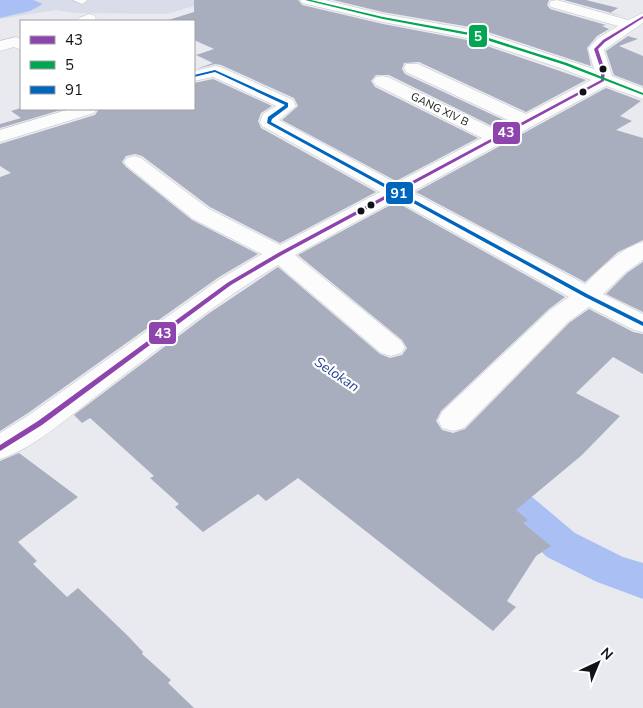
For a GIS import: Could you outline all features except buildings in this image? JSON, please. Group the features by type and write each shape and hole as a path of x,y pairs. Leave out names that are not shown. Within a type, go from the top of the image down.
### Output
{"street":[{"path":"307,0 383,18 476,35 566,64 643,94"},
{"path":"556,4 637,21"},
{"path":"603,80 603,70 596,48 637,21"},
{"path":"0,46 20,43"},
{"path":"412,68 527,122"},
{"path":"199,70 215,71 286,104 287,106 270,118 269,122 587,296 643,324"},
{"path":"0,448 40,423 233,282 280,254 603,80"},
{"name":"GANG XIV B","path":"382,81 498,138"},
{"path":"0,136 85,110"},
{"path":"134,162 201,214 280,254 293,268 391,347"},
{"path":"453,420 559,316 587,296 617,267 643,249"}],"shaded area":[{"path":"0,0 213,0 167,14 75,13 56,10 0,19"}],"water":[{"path":"0,0 33,0 43,4 30,11 0,18"}],"waterway":[{"name":"Selokan","path":"487,480 561,545 611,570 643,581"}],"transit line":[{"name":"5","path":"307,0 383,18 475,35 566,64 643,94"},
{"name":"43","path":"0,448 40,423 229,284 280,254 603,80 603,70 596,49 604,41 643,17"},
{"name":"91","path":"195,76 215,71 287,104 287,106 270,118 269,122 587,296 643,324"}]}
